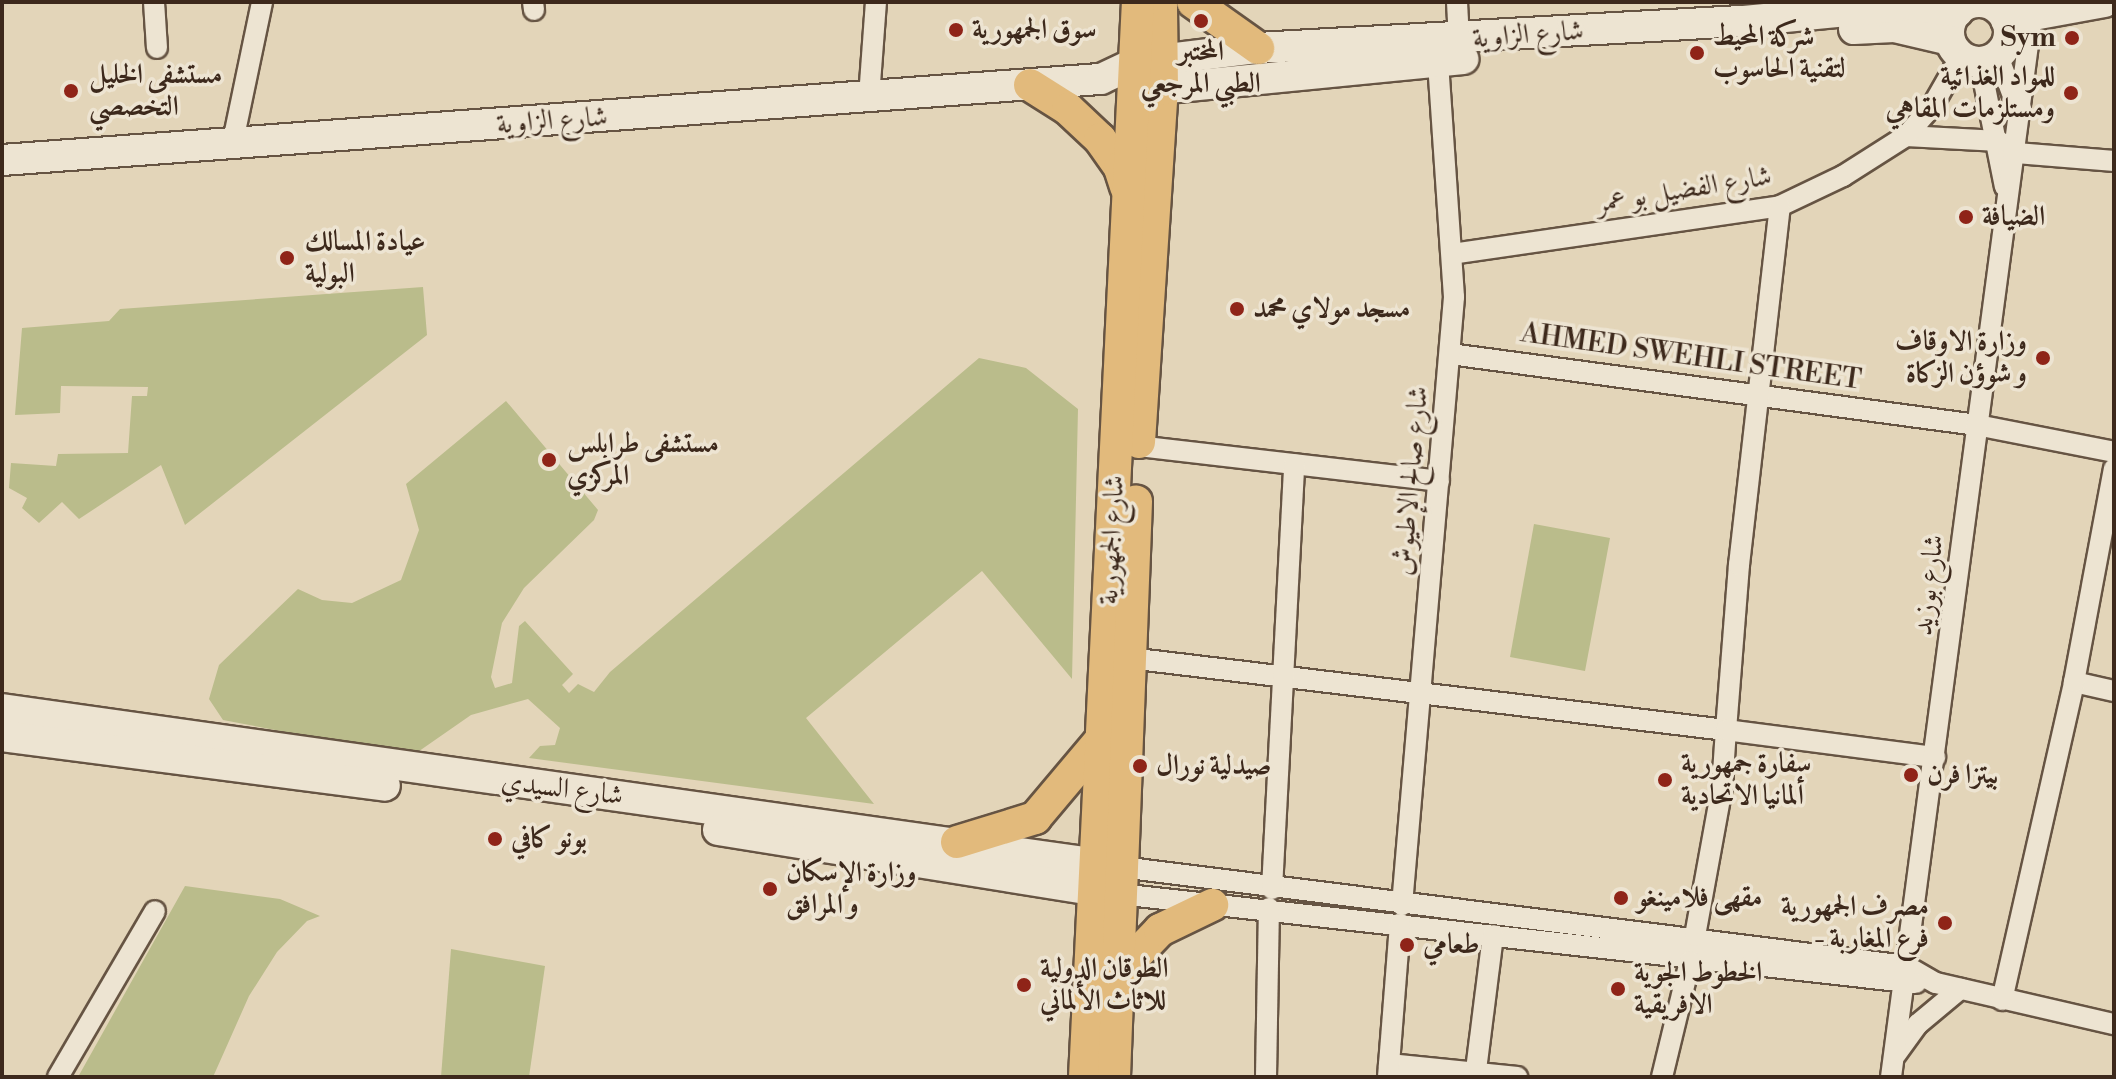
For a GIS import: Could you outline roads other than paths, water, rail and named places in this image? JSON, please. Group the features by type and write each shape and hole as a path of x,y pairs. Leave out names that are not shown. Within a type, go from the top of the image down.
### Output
{"main road":[{"name":"شارع الجمهورية","path":"1085,1077 1129,658 1148,75 1138,2"},
{"name":"شارع الجمهورية","path":"1114,1077 1115,977 1099,742 1127,203 1161,2"},
{"path":"1193,2 1258,48"},
{"path":"2016,9 2008,39 1968,33 1981,2 2016,9 2104,2"},
{"name":"شارع الزاوية","path":"1148,75 1258,48 1459,40 1911,5 1968,33"},
{"name":"شارع الزاوية","path":"2,160 232,146 1148,75 1438,61 1867,27 1968,33"},
{"path":"1030,85 1076,116 1112,153 1127,203"},
{"name":"شارع السيدي","path":"2,709 957,842 1107,879"},
{"name":"شارع السيدي","path":"2,736 1107,879"},
{"path":"957,842 1035,818 1099,742"},
{"path":"1115,977 1160,930 1212,905"}],"street":[{"path":"154,2 157,48"},
{"path":"232,146 262,2"},
{"path":"869,97 876,2"},
{"path":"1457,2 1459,40"},
{"path":"2007,210 2022,118 2016,9"},
{"path":"1968,33 2022,118"},
{"path":"1968,33 1999,141 2007,210"},
{"name":"شارع الفضيل بو عمر","path":"1452,254 1780,206 1843,176 1906,136 1933,105 1968,33"},
{"name":"شارع صالح الإطيوش","path":"1389,1070 1450,354 1452,254 1438,61"},
{"path":"1906,136 1999,141"},
{"path":"2017,153 2114,161"},
{"path":"1695,936 1718,816 1780,206"},
{"name":"شارع بوزيد","path":"1892,1068 2007,210"},
{"name":"AHMED SWEHLI STREET","path":"1450,354 1759,393 1977,425 2114,452"},
{"path":"1138,446 1439,481"},
{"path":"1266,1077 1271,899 1294,465"},
{"path":"2002,1000 2107,548 2114,469"},
{"path":"1129,658 1935,757"},
{"path":"2074,682 2114,691"},
{"path":"1107,879 1212,905 1271,899"},
{"path":"1107,879 1401,914 1695,936 1904,975 2114,1024"},
{"path":"58,1077 155,911"},
{"path":"1401,914 1493,935 1690,961 1904,975"},
{"path":"1466,1072 1493,935"},
{"path":"1662,1077 1690,961"},
{"path":"1892,1068 1918,1024 1960,989"},
{"path":"1389,1070 1517,1077"}],"place":[{"name":"المختبر الطبي المرجعي","path":"1201,21"},
{"name":"سوق الجمهورية","path":"956,30"},
{"name":"Sym","path":"2072,38"},
{"name":"شركة المحيط لتقنية الحاسوب","path":"1697,53"},
{"name":"مستشفى الخليل التخصصي","path":"71,91"},
{"name":"للمواد الغذائية ومستلزمات المقاهي","path":"2071,93"},
{"name":"الضيافة","path":"1966,217"},
{"name":"عيادة المسالك البولية","path":"287,258"},
{"name":"مسجد مولاي محمد","path":"1237,309"},
{"name":"وزارة الاوقاف و شوؤن الزكاة","path":"2043,358"},
{"name":"مستشفى طرابلس المركزي","path":"549,460"},
{"name":"صيدلية نورال","path":"1140,766"},
{"name":"بيتزا فرن","path":"1911,775"},
{"name":"سفارة جمهورية ألمانيا الاتحادية","path":"1665,780"},
{"name":"بونو كافي","path":"495,839"},
{"name":"وزارة الإسكان و المرافق","path":"770,889"},
{"name":"مقهى فلامينغو","path":"1621,898"},
{"name":"مصرف الجمهورية - فرع المغاربة","path":"1945,923"},
{"name":"طعامي","path":"1407,945"},
{"name":"الطوقان الدولية للاثاث الألماني","path":"1024,985"},
{"name":"الخطوط الجوية الافريقية","path":"1618,989"}]}
